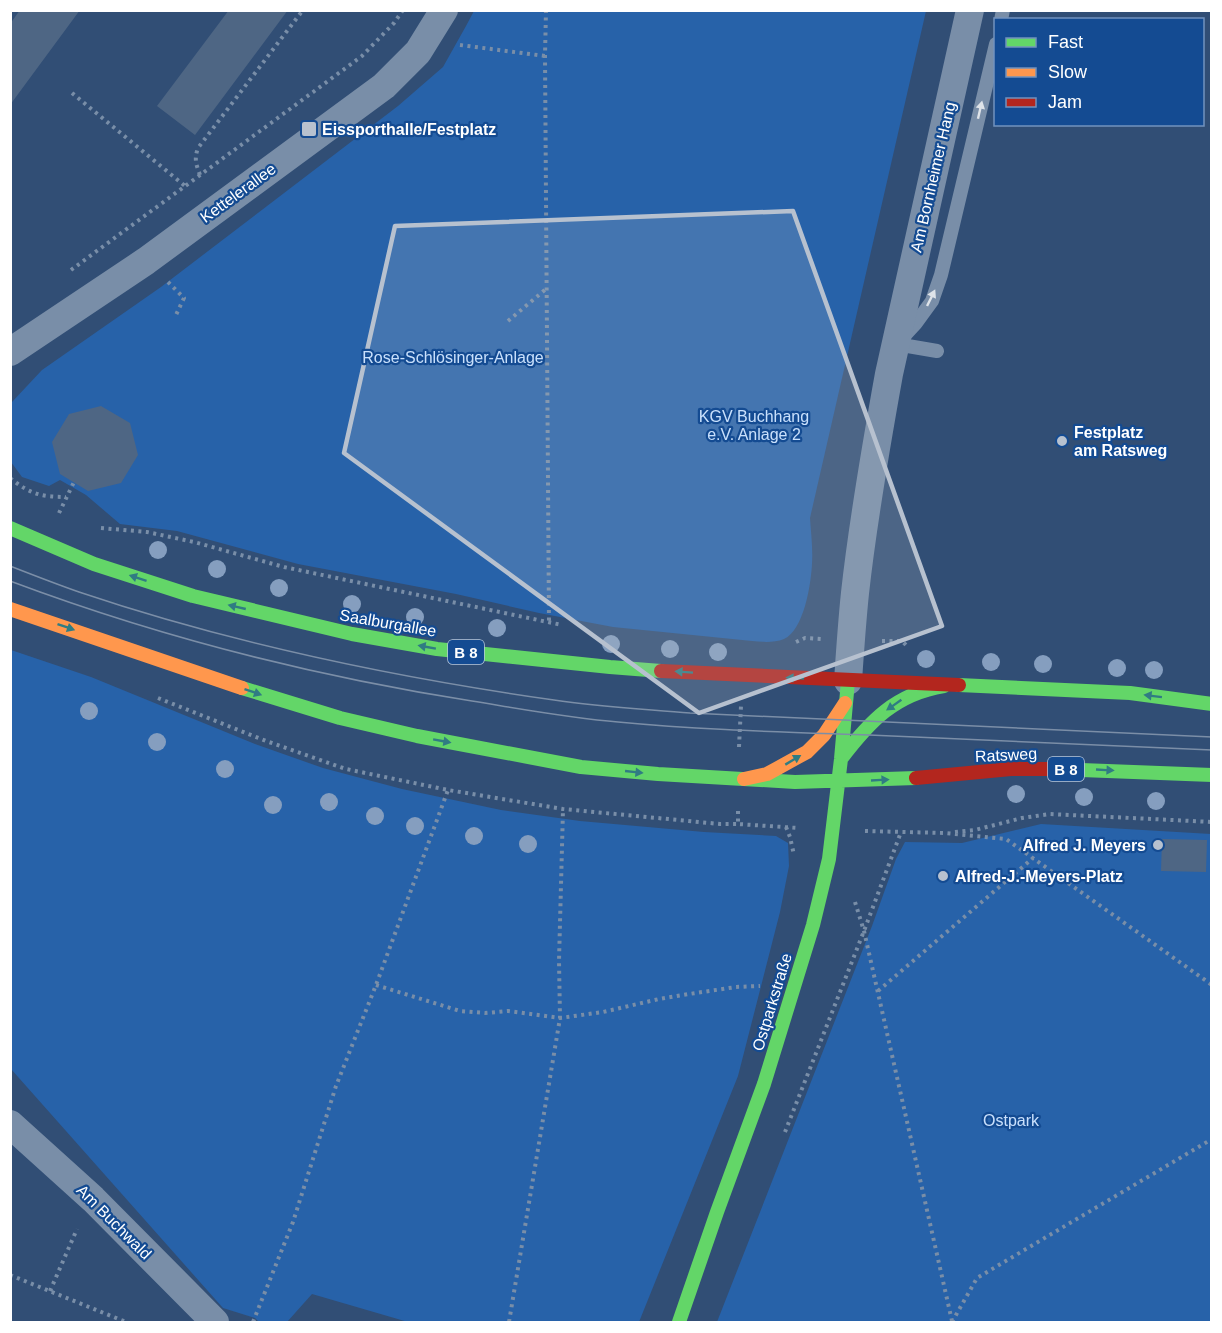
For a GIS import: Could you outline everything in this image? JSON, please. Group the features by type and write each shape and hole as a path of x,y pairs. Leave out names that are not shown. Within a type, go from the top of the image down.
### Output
{"main road":[{"name":"Saalburgallee","path":"10,528 94,564 193,596 351,634 437,649 847,690"},
{"name":"B 8","path":"10,609 267,696 340,718 406,734 581,767 739,780 838,782"},
{"name":"B 8","path":"841,759 873,721 905,698 935,687 969,684"},
{"name":"B 8","path":"739,780 767,774 807,752 835,720 847,690 969,684 1130,693 1212,704"},
{"name":"Ostparkstraße","path":"679,1323 764,1084 805,953 828,859 847,690"},
{"name":"Ratsweg","path":"838,782 921,778 1011,769 1212,775"}],"street":[{"name":"Kettelerallee","path":"10,352 146,261 384,86 418,52 444,10"},
{"name":"Am Bornheimer Hang","path":"847,690 855,593 880,424 970,10"},
{"name":"Am Buchwald","path":"11,1128 93,1199 215,1323"}],"lane":[{"name":"Am Bornheimer Hang","path":"896,345 932,301 941,275 994,52"},
{"path":"896,345 937,351"}],"path":[{"path":"201,175 195,157 198,148 303,10"},
{"path":"71,270 362,56 394,23 403,10"},
{"path":"94,527 147,532 194,542 284,567 549,623 546,10"},
{"path":"457,45 545,56"},
{"path":"72,93 185,186"},
{"path":"167,282 184,298 176,315"},
{"path":"508,321 547,288"},
{"path":"10,478 23,488 46,497 66,497"},
{"path":"55,522 74,482"},
{"path":"739,754 741,697"},
{"path":"253,1323 293,1222 336,1086 448,790"},
{"path":"509,1323 560,1018 559,961 563,809"},
{"path":"945,833 975,830 1022,818 1050,814 1212,822"},
{"path":"883,831 1006,838 1212,985"},
{"path":"783,1138 902,832"},
{"path":"878,991 1033,858"},
{"path":"864,931 951,1322"},
{"path":"376,985 460,1011 485,1013 508,1011 560,1018 603,1012 689,994 736,987 766,986"},
{"path":"951,1322 977,1278 1212,1139"},
{"path":"50,1291 81,1220"},
{"path":"10,1275 126,1323"}],"highlighted area":[{"path":"793,211 942,626 699,713 344,453 395,226"}],"green space":[{"name":"Rose-Schlösinger-Anlage","path":"474,11 926,11 810,518 812,558 808,594 797,626 784,639 760,642 613,627 298,564 177,531 120,524 86,495 60,480 49,486 22,477 11,462 12,402 42,370 161,287 398,106 443,67"},
{"path":"11,650 91,677 255,744 323,768 402,789 501,810 580,821 776,836 788,843 789,866 780,912 738,1076 639,1322 408,1322 312,1294 287,1322 259,1322 255,1318 223,1308 11,1069"},
{"name":"Ostpark","path":"1041,824 1211,834 1211,1322 717,1322 896,859 905,842 962,843"}],"building":[{"path":"20,10 80,10 10,105 10,24"},
{"path":"229,10 288,10 195,135 157,106"},
{"path":"101,406 130,423 138,455 121,483 88,491 60,474 52,442 69,414"},
{"path":"1162,839 1207,840 1206,872 1161,871"}],"tram line":[{"path":"10,566 79,592 195,628 313,657 493,691 605,706 690,713 1212,737"},
{"path":"10,581 124,620 238,653 354,680 563,716 712,729 1212,750"}],"traffic: fast":[{"path":"10,528 94,564 193,596 352,634 437,649 661,671"},
{"path":"679,1322 764,1084 813,925 829,859 848,681"},
{"path":"959,685 1130,693 1212,704"},
{"path":"841,759 862,733 885,711 911,695 944,686"},
{"path":"242,688 340,718 417,736 581,767 795,782 916,778"},
{"path":"1055,769 1212,775"}],"traffic: slow":[{"path":"10,609 242,688"},
{"path":"744,779 767,774 807,752 824,735 845,703"}],"traffic: jam":[{"path":"661,671 959,685"},
{"path":"916,778 1011,769 1055,769"}],"place":[{"name":"Eissporthalle/Festplatz","path":"309,129"},
{"name":"Festplatz am Ratsweg","path":"1062,441"},
{"name":"Alfred J. Meyers","path":"1158,845"},
{"name":"Alfred-J.-Meyers-Platz","path":"943,876"}],"park label":[{"name":"KGV Buchhang e.V. Anlage 2","path":"754,425"}]}
